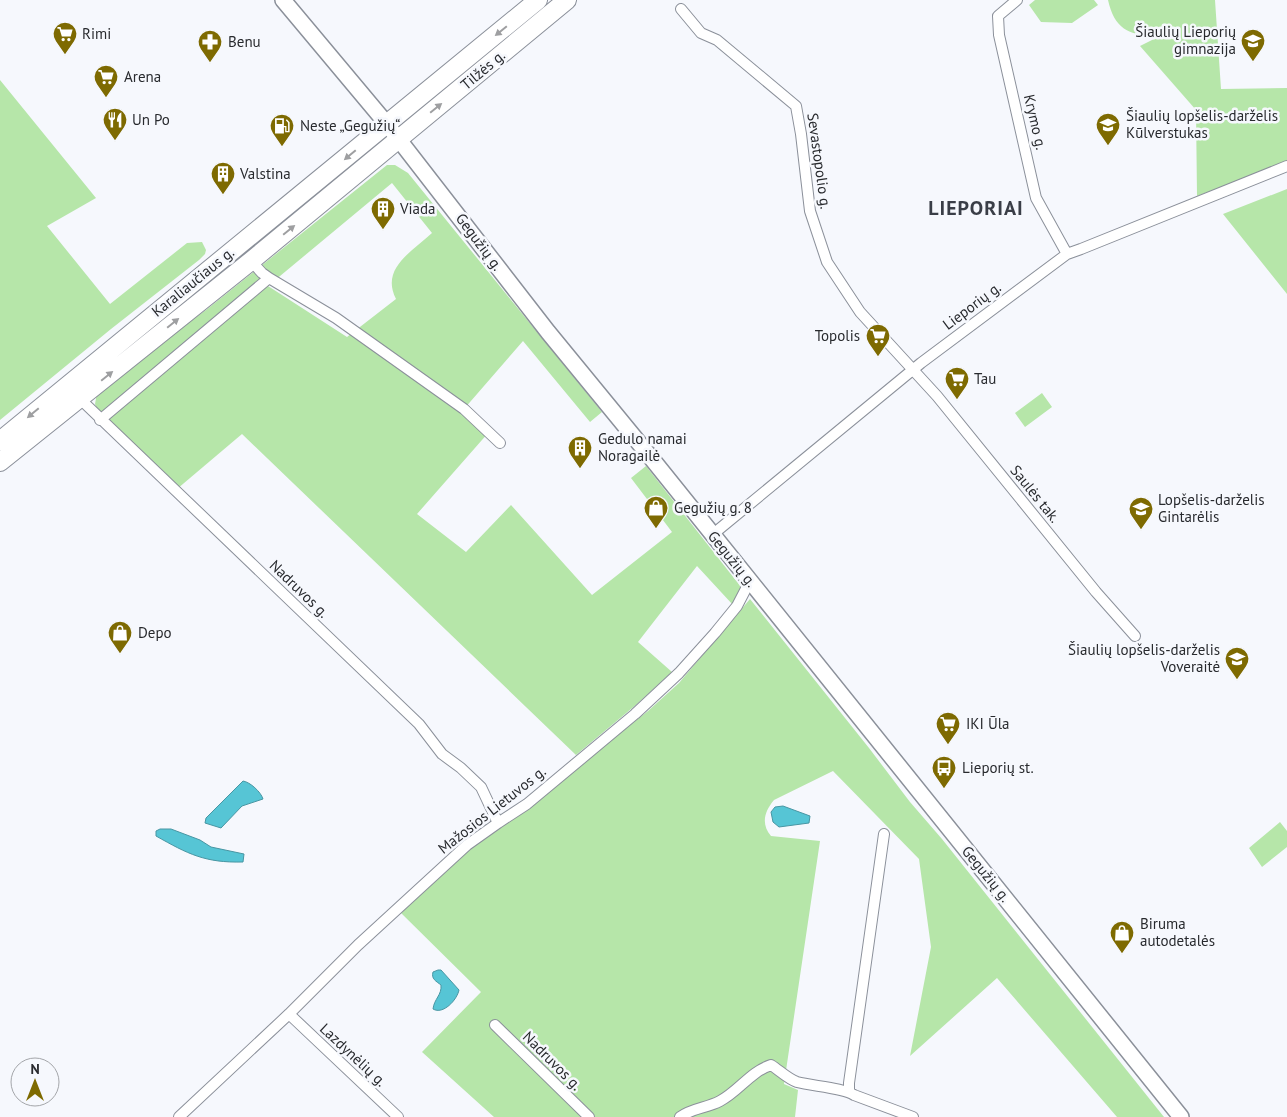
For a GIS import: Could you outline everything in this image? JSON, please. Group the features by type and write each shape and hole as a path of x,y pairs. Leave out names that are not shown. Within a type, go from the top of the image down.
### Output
{"highway":[{"name":"Tilžės g.","path":"386,123 538,0"},
{"name":"Tilžės g.","path":"399,139 567,0"},
{"name":"Karaliaučiaus g.","path":"0,462 73,392 386,123"},
{"name":"Karaliaučiaus g.","path":"0,441 73,392 251,261 399,139"}],"main road":[{"name":"Gegužių g.","path":"283,0 399,139 548,332 1181,1117"}],"street":[{"name":"Krymo g.","path":"1017,0 998,16 999,35 1036,198 1067,254"},
{"name":"Sevastopolio g.","path":"680,9 701,34 717,40 796,106 802,134 810,212 827,262 860,312 912,370"},
{"name":"Lieporių g.","path":"712,535 912,370 1067,254 1287,166"},
{"name":"Karaliaučiaus g.","path":"251,261 269,278 336,318 464,409 500,442"},
{"path":"100,420 269,278"},
{"name":"Saulės tak.","path":"912,370 937,396 1090,584 1135,636"},
{"name":"Nadruvos g.","path":"73,392 100,420 419,724 442,754 461,768 481,787 498,823"},
{"name":"Mažosios Lietuvos g.","path":"179,1117 289,1014 358,945 467,845 528,804 679,673 716,633 737,606 750,581"},
{"path":"849,1092 848,1083 884,834"},
{"name":"Lazdynėlių g.","path":"289,1014 398,1117"},
{"name":"Nadruvos g.","path":"495,1025 589,1117"},
{"path":"680,1117 720,1101 760,1069 771,1064 795,1081 849,1092 913,1117"}],"green space":[{"path":"1035,0 1094,0 1098,5 1072,23 1041,22 1029,5"},
{"path":"1108,0 1215,0 1221,89 1287,88 1287,162 1197,196 1196,110 1140,46 1162,35 1142,35 1127,30 1115,19"},
{"path":"0,80 96,198 47,226 110,304 187,243 202,242 206,250 199,260 0,420"},
{"path":"366,153 368,155 0,453 0,449"},
{"path":"387,165 395,165 408,173 602,412 590,422 523,341 464,409 489,432 417,514 466,552 511,505 592,595 672,532 631,478 646,466 741,587 733,605 697,566 638,642 672,672 576,755 242,434 177,489 98,411 95,404 97,393 137,359 206,310","holes":["392,183 432,233 408,254 395,269 392,278 392,288 396,299 347,337 268,286"]},
{"path":"1287,189 1287,294 1223,214"},
{"path":"1042,393 1052,407 1025,427 1015,413"},
{"path":"750,599 910,802 942,839 1164,1117 1117,1117 997,978 910,1056 931,947 919,859 833,771 774,800 765,818 766,827 771,836 820,841 784,1084 798,1090 795,1117 494,1117 422,1052 481,992 401,913 461,856 648,711 679,683"},
{"path":"1280,822 1287,831 1287,847 1262,867 1249,848"}],"water":[{"path":"243,781 255,788 263,799 242,806 221,828 205,823 206,818"},
{"path":"783,806 810,816 809,823 779,827 773,822 771,812 775,807"},
{"path":"171,829 200,840 211,847 244,854 243,862 218,861 197,856 156,836 156,831"},
{"path":"441,970 459,990 456,998 449,1006 441,1010 433,1009 441,985 434,980 433,976 433,972"}],"place":[{"name":"Rimi","path":"65,55"},
{"name":"Šiaulių Lieporių gimnazija","path":"1253,62"},
{"name":"Benu","path":"210,63"},
{"name":"Arena","path":"106,98"},
{"name":"Un Po","path":"115,141"},
{"name":"Šiaulių lopšelis-darželis Kūlverstukas","path":"1108,146"},
{"name":"Neste „Gegužių“","path":"282,147"},
{"name":"Valstina","path":"223,195"},
{"name":"Viada","path":"383,230"},
{"name":"Topolis","path":"878,357"},
{"name":"Tau","path":"957,400"},
{"name":"Gedulo namai Noragailė","path":"580,469"},
{"name":"Gegužių g. 8","path":"656,529"},
{"name":"Lopšelis-darželis Gintarėlis","path":"1141,530"},
{"name":"Depo","path":"120,654"},
{"name":"Šiaulių lopšelis-darželis Voveraitė","path":"1237,680"},
{"name":"IKI Ūla","path":"948,745"},
{"name":"Lieporių st.","path":"944,789"},
{"name":"Biruma autodetalės","path":"1122,954"}],"district":[{"name":"LIEPORIAI","path":"976,208"}]}
